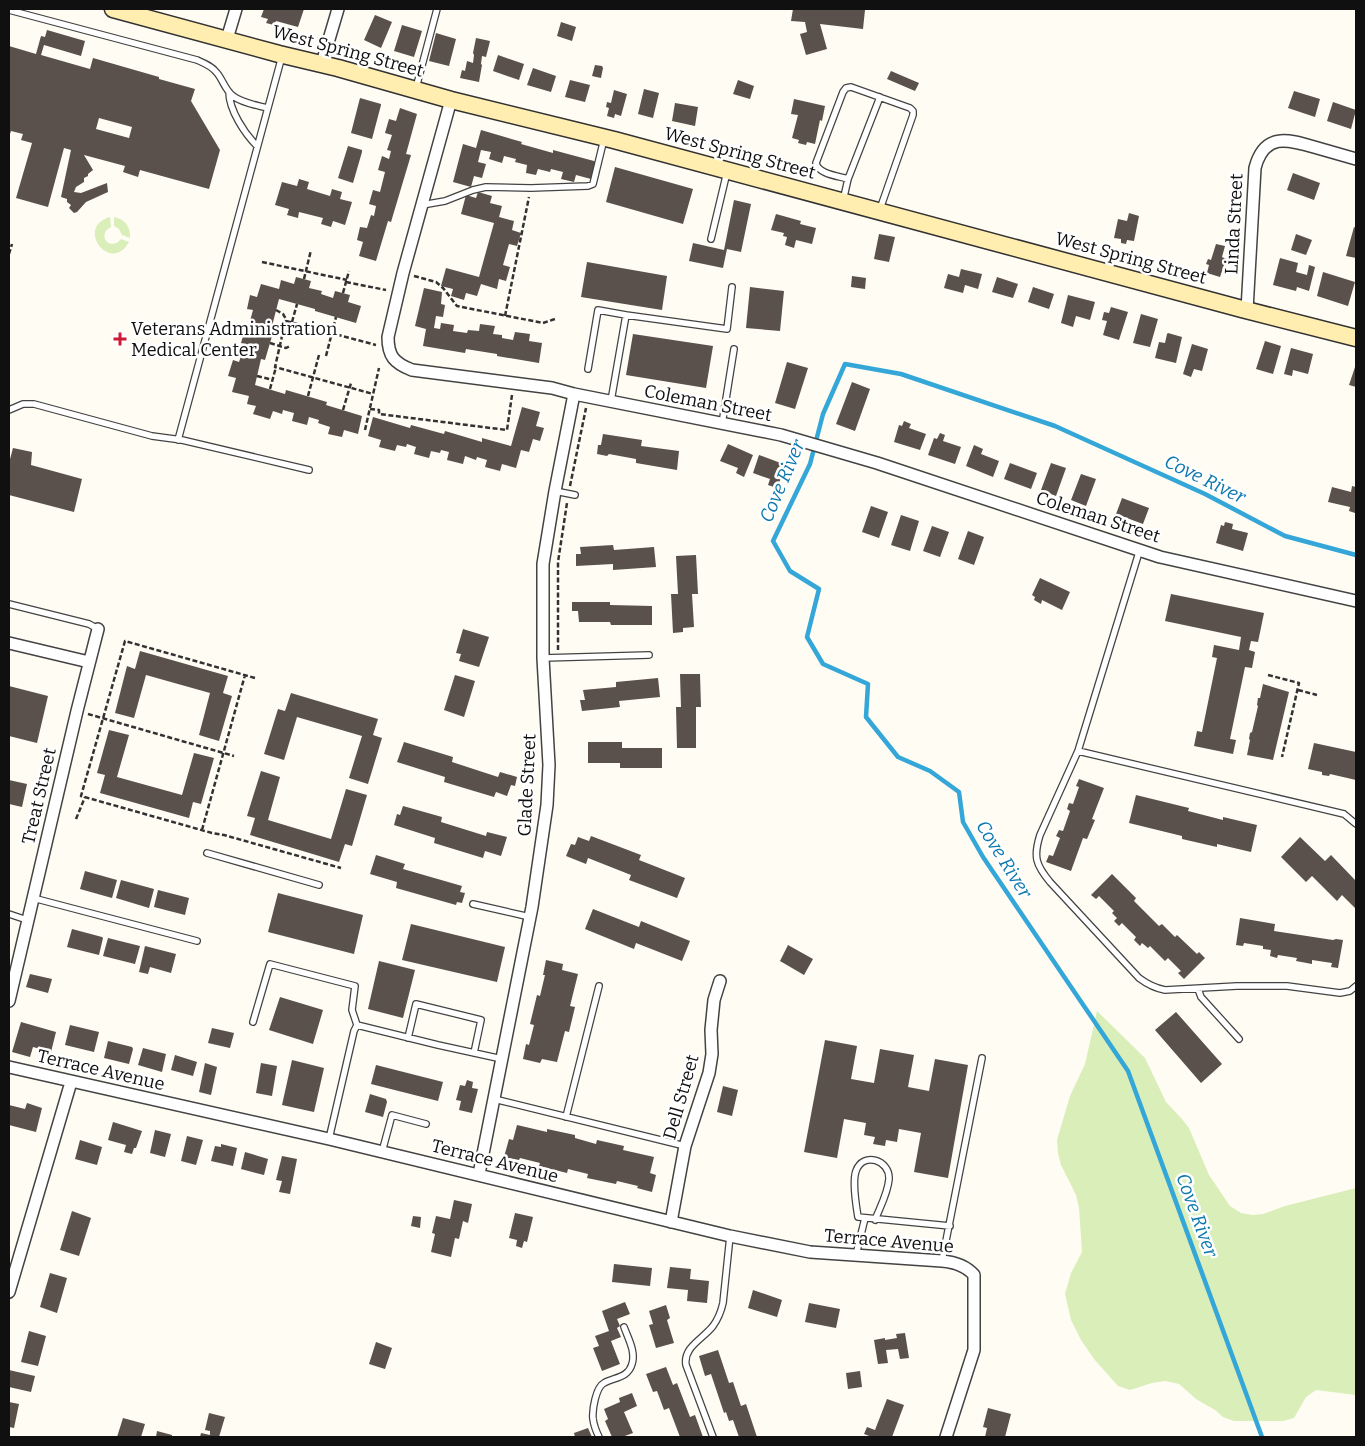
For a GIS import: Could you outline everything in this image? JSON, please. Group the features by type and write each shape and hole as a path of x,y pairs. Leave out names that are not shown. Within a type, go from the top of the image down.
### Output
{"main road":[{"name":"West Spring Street","path":"113,9 1356,338"}],"street":[{"path":"227,39 236,9"},
{"path":"322,64 338,9"},
{"path":"388,346 388,337 401,279 451,100"},
{"name":"Linda Street","path":"1247,310 1254,168 1258,156 1266,146 1284,140 1356,159"},
{"name":"Coleman Street","path":"388,346 390,355 403,367 412,370 552,388 781,435 878,463 1167,558 1356,601"},
{"name":"Glade Street","path":"479,1174 530,917 548,797 549,765 544,658 543,564 574,394"},
{"name":"Treat Street","path":"9,1001 98,629"},
{"path":"9,643 89,662"},
{"name":"Dell Street","path":"671,1222 685,1146 710,1073 714,1000 720,981"},
{"name":"Terrace Avenue","path":"9,1067 479,1174 730,1236 810,1252 942,1261 960,1265 974,1275 974,1350 946,1437"},
{"path":"9,1292 71,1082"}],"lane":[{"path":"415,90 436,9"},
{"path":"9,10 197,60 215,70 229,92 240,100 267,108"},
{"path":"178,440 282,55"},
{"path":"848,179 816,167 846,88 851,87 910,108 913,111 913,115 880,211"},
{"path":"229,92 232,108 247,135 257,146"},
{"path":"842,202 848,179 880,97"},
{"path":"422,205 445,201 486,187 588,186 593,184 604,138"},
{"path":"711,239 727,170"},
{"path":"588,369 598,310 727,329 732,286"},
{"path":"611,401 626,315"},
{"path":"722,424 734,349"},
{"path":"9,410 23,404 34,404 150,436 178,440 309,470"},
{"path":"555,491 572,495"},
{"path":"1140,549 1078,751 1040,835 1036,848 1036,859 1040,870 1128,967 1147,984 1155,988 1165,990 1237,986 1287,986 1340,993 1356,986"},
{"path":"9,604 89,624 98,629"},
{"path":"544,658 649,655"},
{"path":"1078,751 1344,814 1356,824"},
{"path":"207,853 319,884"},
{"path":"33,898 198,940"},
{"path":"473,904 530,917"},
{"path":"9,914 27,920"},
{"path":"253,1022 270,964 354,986 352,1010 357,1025 329,1139"},
{"path":"566,1117 599,986"},
{"path":"1198,989 1201,997 1239,1039"},
{"path":"408,1038 416,1004 481,1020 474,1053"},
{"path":"357,1025 502,1059"},
{"path":"942,1261 982,1058"},
{"path":"494,1099 685,1146"},
{"path":"382,1152 392,1116 426,1124"},
{"path":"875,1220 888,1186 888,1170 882,1163 866,1160 857,1169 855,1176 858,1217 875,1220 950,1226"},
{"path":"856,1255 864,1218"},
{"path":"714,1437 686,1365 686,1358 692,1346 713,1326 721,1309 730,1236"},
{"path":"599,1437 595,1428 593,1414 600,1387 605,1383 624,1376 629,1371 632,1363 632,1351 624,1327"}],"path":[{"path":"505,316 531,188"},
{"path":"9,254 12,244"},
{"path":"304,279 311,250"},
{"path":"262,262 386,290 401,279 436,282 457,306 544,323 556,319"},
{"path":"343,293 349,271"},
{"path":"292,322 297,304"},
{"path":"270,389 286,320 283,314 276,310"},
{"path":"326,356 336,317"},
{"path":"286,320 378,345 388,346"},
{"path":"270,343 286,348 290,346"},
{"path":"308,396 320,355"},
{"path":"276,367 373,394"},
{"path":"365,430 379,368"},
{"path":"257,376 273,380"},
{"path":"343,410 351,382"},
{"path":"370,409 379,410 379,414 507,430 514,383"},
{"path":"558,658 558,562 572,495 588,396"},
{"path":"256,678 125,641 81,796 341,868"},
{"path":"202,830 245,675"},
{"path":"1268,675 1299,682 1282,757"},
{"path":"1298,690 1317,694"},
{"path":"87,714 234,756"},
{"path":"76,819 85,797"}],"green space":[{"path":"110,217 111,227 105,234 106,241 113,244 121,239 129,242 122,251 113,253 99,246 95,238 95,230 100,222"},
{"path":"114,217 126,224 130,238 122,235 119,229 114,226"},
{"path":"1097,1011 1145,1058 1166,1102 1189,1128 1209,1175 1230,1206 1241,1213 1263,1214 1285,1206 1356,1188 1356,1395 1316,1390 1306,1397 1294,1418 1283,1421 1234,1421 1223,1417 1196,1399 1179,1384 1165,1381 1130,1390 1118,1386 1094,1359 1081,1340 1071,1320 1065,1294 1071,1273 1082,1252 1079,1208 1076,1195 1061,1165 1057,1140 1070,1096 1085,1064"}],"building":[{"path":"264,9 304,9 298,27 276,21 274,25 266,23 268,19 261,17"},
{"path":"793,9 865,10 863,29 820,24 827,49 806,55 800,34 807,32 805,22 791,21"},
{"path":"375,15 392,22 381,48 364,40"},
{"path":"561,22 576,27 572,41 557,36"},
{"path":"402,25 422,31 414,57 394,51"},
{"path":"47,30 85,41 81,56 44,45 41,55 90,69 93,58 195,89 191,101 220,150 209,189 140,170 138,177 123,172 125,166 84,155 93,170 84,178 84,182 76,187 74,192 81,193 107,183 108,192 86,202 74,213 69,208 71,205 67,202 67,199 61,197 71,150 64,148 48,207 16,198 32,143 21,140 23,134 11,131 9,137 9,46 36,54 41,36 45,37","holes":["99,118 132,127 129,138 96,129"]},
{"path":"436,33 456,39 449,66 429,61"},
{"path":"476,38 490,41 486,57 482,56 479,82 460,78 462,70 465,71 467,61 473,63"},
{"path":"498,55 524,64 519,80 493,71"},
{"path":"595,65 602,66 603,68 601,78 592,76"},
{"path":"533,68 556,76 551,92 527,85"},
{"path":"891,71 919,83 915,91 887,79"},
{"path":"570,80 590,85 585,102 565,97"},
{"path":"738,80 754,86 750,99 733,94"},
{"path":"644,89 659,93 653,118 638,114"},
{"path":"614,90 627,94 621,116 615,114 614,118 607,116 609,108 606,107 607,102 611,103"},
{"path":"1294,91 1320,99 1315,117 1288,108"},
{"path":"360,98 381,104 372,139 351,133"},
{"path":"794,99 825,106 815,144 807,142 806,145 798,143 799,140 792,138 798,115 791,114"},
{"path":"1333,102 1356,110 1351,129 1327,121"},
{"path":"675,103 698,107 695,126 672,121"},
{"path":"400,108 417,114 406,154 411,155 391,222 388,221 376,261 359,256 363,242 357,240 360,227 367,228 371,215 374,216 376,206 369,204 373,190 380,192 385,172 378,170 382,156 389,159 391,151 387,150 392,135 385,133 389,119 396,121"},
{"path":"481,130 553,153 553,150 594,161 591,179 576,175 574,182 561,179 563,172 551,169 550,172 538,169 536,175 526,173 527,165 515,162 516,159 504,156 502,163 489,159 491,152 481,150 478,162 486,164 482,178 474,176 471,187 453,182 463,144 476,148"},
{"path":"348,146 362,150 353,183 338,178"},
{"path":"615,167 693,189 683,224 606,202"},
{"path":"1293,173 1320,183 1314,200 1287,190"},
{"path":"299,179 309,182 307,189 330,196 332,189 342,192 340,199 352,202 345,225 333,221 331,227 321,224 323,218 299,212 298,218 287,215 289,209 275,205 282,182 297,186"},
{"path":"478,192 492,196 490,203 502,206 499,217 514,221 512,230 521,233 517,246 509,244 503,265 510,267 506,281 499,279 497,289 481,284 477,296 466,293 464,300 451,296 453,289 441,286 446,268 479,277 494,223 461,214 466,195 476,198"},
{"path":"734,200 751,204 741,252 727,249 723,268 689,261 693,243 724,250"},
{"path":"1129,213 1139,216 1134,241 1127,240 1126,244 1121,243 1121,239 1114,238 1118,219 1127,221"},
{"path":"776,214 801,221 800,224 816,228 812,244 796,240 794,248 785,245 787,237 783,236 784,233 771,230"},
{"path":"1354,227 1356,228 1356,258 1346,256"},
{"path":"879,234 895,237 889,262 874,259"},
{"path":"1296,234 1312,240 1306,255 1291,250"},
{"path":"1216,244 1225,246 1222,257 1226,259 1220,277 1207,273 1209,265 1206,264 1208,259 1211,260"},
{"path":"1280,258 1298,263 1296,272 1307,275 1309,265 1315,267 1309,291 1297,287 1296,291 1273,285"},
{"path":"587,262 667,276 662,310 581,297"},
{"path":"961,269 982,274 978,289 965,285 963,293 944,288 948,274 959,277"},
{"path":"1323,272 1355,282 1348,306 1317,296"},
{"path":"852,276 866,278 865,289 851,287"},
{"path":"296,277 311,281 309,288 322,291 321,294 333,298 335,291 350,295 348,302 361,306 356,323 279,299 272,326 275,326 265,360 261,359 255,385 285,394 286,390 327,402 326,405 362,416 358,434 344,430 342,437 328,434 330,427 318,423 319,420 309,417 307,425 292,421 294,413 283,410 282,414 273,411 270,419 253,414 256,406 247,404 249,396 232,392 236,378 228,376 233,360 239,362 242,353 245,354 248,345 241,343 245,329 252,331 254,323 250,321 253,310 247,309 250,295 257,297 261,284 279,289 281,280 294,284"},
{"path":"997,277 1018,284 1013,298 992,292"},
{"path":"750,287 784,291 780,331 746,328"},
{"path":"1033,287 1054,294 1049,309 1028,302"},
{"path":"424,288 442,292 441,304 445,305 443,317 436,316 434,328 440,329 441,323 454,325 453,331 467,333 468,330 479,331 480,324 495,326 493,334 502,335 502,338 513,340 515,332 530,334 529,341 542,343 539,363 466,349 465,353 423,346 426,329 415,326"},
{"path":"1068,295 1095,302 1090,320 1076,316 1073,327 1061,323"},
{"path":"1111,307 1128,312 1119,340 1103,335 1107,321 1102,320 1104,312 1109,313"},
{"path":"1141,314 1158,319 1150,347 1133,343"},
{"path":"1168,333 1182,337 1176,363 1155,358 1159,342 1165,343"},
{"path":"633,334 713,346 706,388 626,375"},
{"path":"1265,341 1281,346 1273,374 1256,369"},
{"path":"1192,344 1208,349 1202,371 1194,369 1191,377 1183,374"},
{"path":"1291,348 1313,354 1308,374 1293,370 1292,376 1284,374"},
{"path":"787,362 808,368 795,409 775,403"},
{"path":"1356,364 1356,387 1349,385"},
{"path":"852,382 870,389 855,431 836,424"},
{"path":"522,407 540,412 536,426 544,428 540,441 533,439 529,452 521,450 516,468 502,464 500,471 485,467 487,460 477,457 476,460 465,456 463,464 447,460 449,452 441,450 440,453 431,451 429,458 414,454 416,447 407,444 406,447 397,445 395,451 379,447 381,440 368,436 373,417 410,428 411,425 444,434 445,431 482,442 482,438 511,446"},
{"path":"904,421 911,424 909,428 926,434 920,450 894,442 899,425 902,426"},
{"path":"940,433 945,435 943,441 961,447 955,464 928,455 934,438 937,439"},
{"path":"603,434 642,440 641,446 679,451 677,470 636,463 636,459 609,454 607,456 597,454 598,445 601,445"},
{"path":"728,444 753,455 744,477 736,473 738,468 720,461"},
{"path":"974,445 983,449 981,454 999,461 993,477 966,466"},
{"path":"13,448 32,452 31,465 82,479 74,512 9,495 9,463"},
{"path":"759,455 786,465 777,488 768,485 770,479 753,473"},
{"path":"1010,463 1037,473 1031,489 1004,479"},
{"path":"1051,463 1066,468 1056,496 1041,490"},
{"path":"1081,474 1096,479 1086,506 1071,500"},
{"path":"1352,486 1356,487 1355,513 1349,511 1350,507 1328,502 1332,487 1351,492"},
{"path":"1122,498 1149,508 1143,524 1116,514"},
{"path":"871,506 888,512 879,538 862,532"},
{"path":"901,515 919,521 910,551 891,545"},
{"path":"1225,522 1233,524 1232,529 1248,533 1243,551 1216,543 1221,525 1224,526"},
{"path":"932,526 949,532 940,557 923,551"},
{"path":"968,531 984,537 974,565 958,559"},
{"path":"613,545 614,550 654,547 656,567 613,570 613,564 576,566 576,554 581,554 580,547"},
{"path":"696,555 698,594 692,594 694,627 683,628 683,632 673,633 671,594 678,594 676,556"},
{"path":"1040,578 1070,592 1062,610 1042,600 1041,604 1034,600 1035,597 1032,595"},
{"path":"1171,594 1264,613 1258,642 1251,641 1249,650 1255,652 1252,668 1245,667 1230,739 1236,740 1233,754 1194,746 1197,731 1202,732 1217,658 1212,657 1214,645 1239,650 1241,637 1165,621"},
{"path":"572,602 610,602 610,605 652,606 652,625 611,625 610,622 579,622 578,611 572,611"},
{"path":"463,629 489,637 479,667 459,661 461,654 456,653"},
{"path":"140,651 228,676 223,693 232,696 219,741 199,735 210,693 146,675 134,718 115,713 127,666 135,669"},
{"path":"680,674 700,674 701,707 696,707 696,748 677,748 676,707 681,707"},
{"path":"455,675 475,681 464,717 444,710"},
{"path":"658,678 660,697 619,701 620,707 582,711 580,700 585,700 583,690 616,687 616,682"},
{"path":"1263,684 1289,692 1273,760 1247,755 1250,733 1252,732 1258,698 1260,698"},
{"path":"9,686 48,696 37,743 9,736"},
{"path":"291,693 378,719 373,735 382,738 368,784 349,778 362,736 297,717 284,760 264,754 278,709 285,711"},
{"path":"109,730 129,735 117,777 182,795 194,753 214,758 201,804 193,802 189,818 100,793 105,775 97,773"},
{"path":"404,742 453,757 452,762 498,777 500,772 517,777 515,786 511,785 507,796 496,792 494,797 444,782 445,777 397,762"},
{"path":"588,742 622,742 622,748 662,748 662,768 620,768 620,763 588,763"},
{"path":"1314,743 1356,752 1356,780 1330,774 1329,776 1322,775 1322,772 1308,769"},
{"path":"261,771 280,777 268,820 331,839 346,789 367,795 352,846 345,844 339,862 250,835 255,818 247,816"},
{"path":"1079,779 1104,788 1092,819 1095,820 1087,839 1083,838 1071,871 1046,862 1049,855 1053,856 1060,838 1056,836 1059,830 1063,831 1070,811 1067,809 1069,803 1073,804 1079,787 1076,786"},
{"path":"9,780 27,784 22,807 9,804"},
{"path":"1136,795 1189,808 1188,811 1223,820 1223,817 1257,825 1251,852 1217,844 1217,847 1182,839 1182,836 1129,823"},
{"path":"403,806 442,817 441,822 486,836 487,832 507,837 501,856 485,851 483,858 434,843 435,838 394,825 397,814 400,815"},
{"path":"591,836 641,855 639,860 685,878 677,898 629,880 631,875 588,858 586,864 566,856 571,844 575,845 578,837 589,841"},
{"path":"1300,837 1325,861 1331,855 1356,881 1356,909 1342,895 1337,901 1312,876 1306,882 1281,857"},
{"path":"376,855 405,864 403,869 462,886 460,892 465,893 462,903 457,902 456,905 396,888 397,882 370,874"},
{"path":"85,871 117,880 112,898 80,889"},
{"path":"1112,874 1136,898 1134,901 1159,926 1162,924 1175,937 1177,935 1197,954 1199,952 1205,958 1184,979 1178,973 1181,971 1168,958 1165,961 1150,946 1148,948 1142,943 1140,946 1134,940 1136,937 1122,923 1119,926 1114,921 1117,918 1112,913 1114,911 1099,896 1096,899 1091,895"},
{"path":"121,880 154,889 149,908 116,898"},
{"path":"158,890 189,898 185,915 154,907"},
{"path":"278,893 363,915 354,954 268,932"},
{"path":"593,909 639,927 641,921 690,941 682,961 636,943 634,949 585,929"},
{"path":"1240,918 1275,924 1274,931 1343,940 1338,968 1331,967 1332,963 1312,960 1312,964 1296,961 1297,958 1278,955 1277,958 1270,956 1271,950 1263,949 1263,946 1244,943 1243,946 1236,945"},
{"path":"411,924 505,947 497,982 402,960"},
{"path":"72,929 102,937 99,955 67,947"},
{"path":"108,938 140,946 135,964 103,956"},
{"path":"788,945 813,959 804,975 780,961"},
{"path":"145,946 176,954 171,973 150,967 148,974 139,972"},
{"path":"546,960 563,964 562,970 578,974 570,1006 575,1007 569,1032 565,1031 557,1062 542,1059 540,1063 523,1059 526,1044 529,1045 534,1025 530,1024 537,995 540,996"},
{"path":"379,961 415,970 403,1018 368,1009"},
{"path":"30,974 52,979 48,993 26,987"},
{"path":"280,997 323,1010 313,1044 269,1030"},
{"path":"1176,1012 1222,1064 1201,1083 1155,1030"},
{"path":"21,1022 56,1032 51,1052 33,1047 30,1057 12,1052"},
{"path":"70,1025 99,1032 94,1052 65,1045"},
{"path":"212,1028 234,1033 230,1048 208,1043"},
{"path":"825,1040 857,1046 851,1079 874,1083 880,1049 914,1055 908,1087 929,1091 935,1059 968,1065 948,1178 914,1172 921,1133 899,1129 897,1142 886,1140 885,1146 873,1144 875,1137 864,1135 866,1123 844,1119 837,1158 804,1152"},
{"path":"108,1041 132,1047 129,1064 104,1058"},
{"path":"143,1048 166,1054 162,1072 138,1065"},
{"path":"175,1055 197,1062 193,1076 171,1070"},
{"path":"292,1060 324,1068 314,1112 282,1105"},
{"path":"205,1063 217,1067 211,1095 199,1092"},
{"path":"261,1063 277,1066 272,1096 256,1093"},
{"path":"376,1065 443,1082 438,1101 371,1084"},
{"path":"467,1080 473,1082 472,1088 478,1089 472,1113 459,1110 461,1101 456,1100 460,1085 465,1086"},
{"path":"723,1086 738,1090 732,1116 717,1112"},
{"path":"370,1094 386,1099 383,1117 365,1112"},
{"path":"27,1103 42,1108 36,1132 9,1125 9,1105 25,1109"},
{"path":"113,1122 142,1131 132,1154 124,1152 126,1145 108,1140"},
{"path":"517,1125 547,1132 547,1129 575,1135 575,1138 596,1144 597,1140 624,1146 623,1150 654,1157 650,1173 656,1175 652,1192 637,1188 638,1186 617,1181 616,1184 587,1178 588,1174 568,1169 567,1173 539,1166 540,1163 520,1158 519,1160 504,1157 509,1139 513,1140"},
{"path":"155,1130 171,1134 165,1157 150,1153"},
{"path":"187,1136 203,1140 196,1165 181,1161"},
{"path":"80,1140 102,1147 97,1165 75,1159"},
{"path":"221,1144 237,1148 233,1166 211,1161 215,1146 221,1147"},
{"path":"245,1152 268,1159 264,1175 241,1169"},
{"path":"282,1156 297,1159 290,1194 279,1192 282,1181 276,1180"},
{"path":"454,1200 472,1204 468,1223 463,1221 459,1239 455,1238 451,1257 431,1252 435,1234 432,1233 436,1216 450,1219"},
{"path":"72,1211 91,1218 79,1256 60,1250"},
{"path":"515,1213 533,1217 527,1242 524,1241 522,1248 516,1246 517,1240 509,1238"},
{"path":"413,1216 421,1217 420,1228 411,1226"},
{"path":"614,1264 652,1268 650,1286 612,1282"},
{"path":"670,1267 691,1269 690,1279 709,1281 707,1303 687,1301 688,1290 667,1288"},
{"path":"50,1273 67,1278 57,1313 40,1307"},
{"path":"753,1290 782,1300 777,1317 748,1308"},
{"path":"625,1302 630,1314 617,1319 620,1326 617,1328 621,1337 611,1341 620,1364 602,1371 593,1348 599,1346 595,1336 609,1331 602,1311"},
{"path":"809,1303 840,1309 836,1328 805,1322"},
{"path":"666,1305 670,1318 667,1320 674,1343 656,1348 649,1325 653,1324 649,1311"},
{"path":"29,1331 46,1336 38,1366 21,1362"},
{"path":"905,1333 909,1358 900,1359 898,1349 886,1350 888,1363 878,1364 874,1340 897,1338 896,1334"},
{"path":"376,1342 392,1348 385,1369 369,1364"},
{"path":"718,1350 729,1383 733,1382 741,1406 746,1404 757,1437 739,1437 733,1420 729,1421 726,1412 724,1413 711,1374 705,1376 699,1356"},
{"path":"666,1367 673,1385 677,1383 690,1417 695,1415 703,1437 680,1437 669,1408 664,1410 657,1391 653,1392 646,1374"},
{"path":"9,1370 35,1376 31,1392 9,1387"},
{"path":"860,1371 862,1387 848,1389 846,1373"},
{"path":"632,1393 637,1406 624,1412 633,1433 622,1437 612,1437 605,1421 608,1419 604,1409 620,1402 619,1398"},
{"path":"887,1399 904,1405 892,1437 872,1437 864,1434 867,1427 875,1430"},
{"path":"9,1402 19,1404 14,1428 9,1427"},
{"path":"988,1408 1011,1414 1005,1437 985,1437 987,1428 983,1427"},
{"path":"209,1413 225,1417 219,1437 200,1437 201,1433 210,1435 210,1431 205,1430"},
{"path":"123,1418 145,1424 141,1437 117,1437"},
{"path":"588,1428 592,1437 575,1437 574,1433"},
{"path":"157,1431 172,1435 172,1437 156,1437"}],"waterway":[{"name":"Cove River","path":"1262,1437 1128,1071 983,857 963,822 959,792 930,771 898,757 866,717 868,684 823,664 807,637 819,589 790,571 773,541 810,464 823,414 845,364 901,374 1055,426 1205,494 1285,536 1356,555"}],"place":[{"name":"Veterans Administration Medical Center","path":"120,339"}]}
